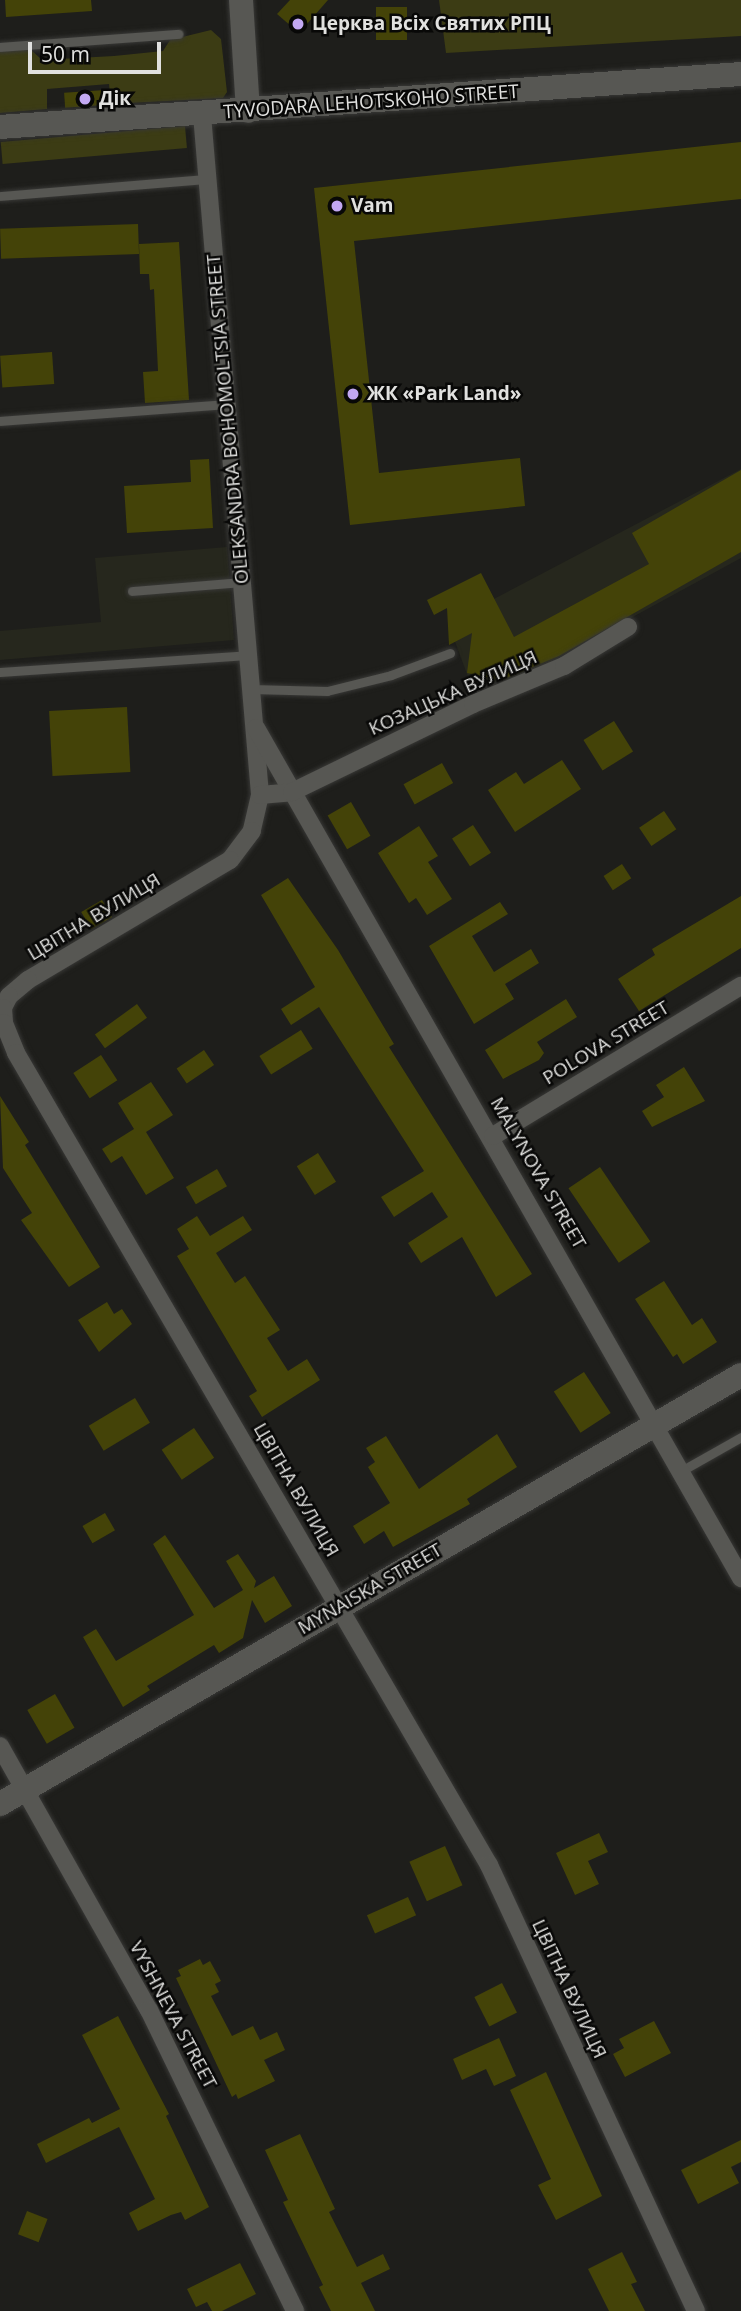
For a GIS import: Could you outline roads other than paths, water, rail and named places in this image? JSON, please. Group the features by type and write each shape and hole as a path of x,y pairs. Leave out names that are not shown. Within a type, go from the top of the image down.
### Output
{"street":[{"path":"241,0 248,111"},
{"name":"TYVODARA LEHOTSKOHO STREET","path":"0,127 202,116 741,74"},
{"name":"OLEKSANDRA BOHOMOLTSIA STREET","path":"202,116 253,722"},
{"name":"КОЗАЦЬКА ВУЛИЦЯ","path":"292,792 473,704 564,666 628,627"},
{"name":"MALYNOVA STREET","path":"253,722 643,1399 653,1427 741,1578"},
{"name":"ЦВІТНА ВУЛИЦЯ","path":"253,722 260,795 252,831 230,860 28,981 9,996 3,1008 4,1023 16,1053 489,1865 696,2311"},
{"path":"260,795 292,792"},
{"name":"POLOVA STREET","path":"493,1136 741,986"},
{"name":"MYNAISKA STREET","path":"0,1804 741,1376"},
{"name":"VYSHNEVA STREET","path":"0,1746 149,2010 295,2311"}],"lane":[{"path":"0,47 179,34"},
{"path":"0,196 207,178"},
{"path":"0,421 226,404"},
{"path":"132,591 241,582"},
{"path":"250,689 327,691 391,675 450,653"},
{"path":"0,671 247,655"},
{"path":"681,1471 741,1437"}],"place":[{"name":"Церква Всіх Святих РПЦ","path":"298,24"},
{"name":"Дік","path":"85,99"},
{"name":"Vam","path":"337,206"},
{"name":"ЖК «Park Land»","path":"353,394"}]}
